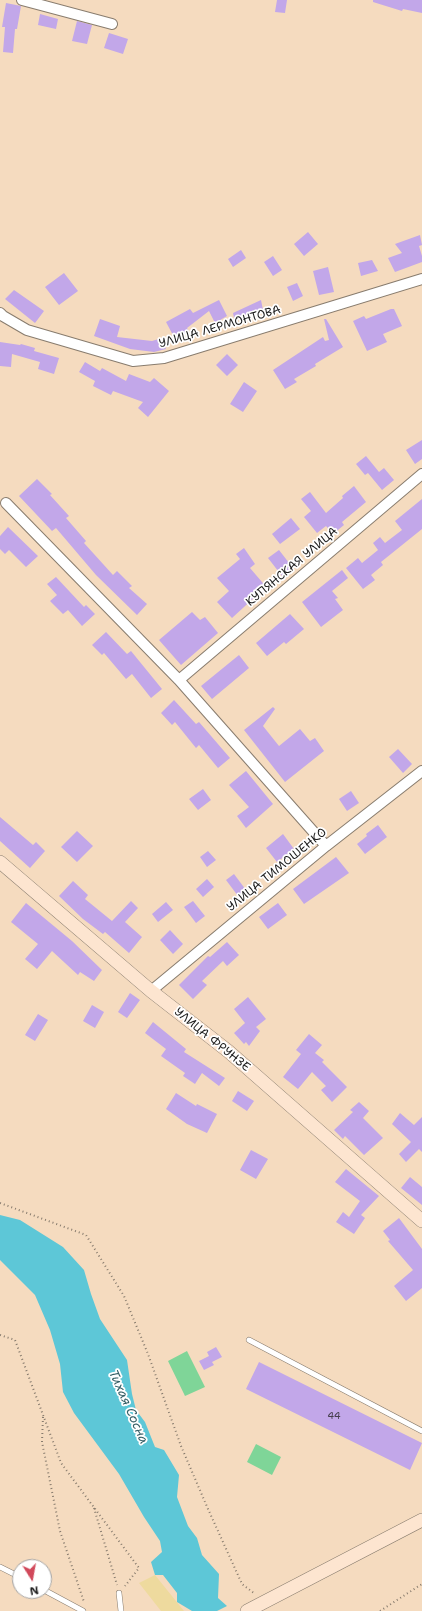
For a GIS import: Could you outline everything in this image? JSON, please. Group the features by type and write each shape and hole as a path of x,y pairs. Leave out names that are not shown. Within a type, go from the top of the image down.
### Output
{"street":[{"path":"22,0 112,24"},
{"name":"УЛИЦА ЛЕРМОНТОВА","path":"1,316 27,330 133,360 164,358 422,279"},
{"name":"КУПЯНСКАЯ УЛИЦА","path":"179,680 422,474"},
{"path":"6,503 179,680 326,846"},
{"name":"УЛИЦА ТИМОШЕНКО","path":"151,991 326,846 422,771"},
{"name":"УЛИЦА ФРУНЗЕ","path":"0,862 151,991 228,1051 422,1221"},
{"path":"247,1611 263,1601 422,1520"}],"lane":[{"path":"249,1340 422,1431"},
{"path":"0,1567 12,1573"},
{"path":"119,1593 121,1611"},
{"path":"52,1594 83,1611"}],"path":[{"path":"0,1203 86,1235 124,1296 148,1354 181,1446 242,1584 263,1601"},
{"path":"0,1335 15,1340 61,1463 139,1568 119,1593"},
{"path":"43,1415 42,1442 60,1531 84,1604"},
{"path":"94,1508 119,1593"},
{"path":"380,1611 422,1584"}],"green space":[{"path":"187,1351 205,1387 185,1396 168,1361"},
{"path":"256,1444 281,1457 272,1475 247,1462"}],"sand":[{"path":"155,1575 184,1611 161,1611 139,1583"}],"water":[{"name":"Тихая Сосна","path":"0,1215 20,1220 63,1247 84,1270 100,1319 127,1360 136,1410 145,1422 155,1447 164,1450 179,1475 177,1497 188,1526 197,1538 202,1555 219,1574 218,1598 227,1606 217,1611 192,1611 177,1602 177,1593 163,1575 155,1575 151,1562 162,1552 160,1541 119,1474 74,1413 63,1392 60,1364 50,1330 35,1295 0,1260"}],"building":[{"path":"277,0 287,0 285,13 275,12"},
{"path":"373,0 422,0 422,13 403,9 402,11 373,2"},
{"path":"6,3 21,6 17,29 15,29 13,53 3,52 5,27 2,27"},
{"path":"40,14 58,19 56,29 38,25"},
{"path":"77,21 92,25 87,44 72,41"},
{"path":"109,33 128,39 123,54 104,48"},
{"path":"308,232 318,244 304,256 294,244"},
{"path":"420,235 422,245 419,246 422,262 395,272 388,258 402,253 395,244"},
{"path":"241,250 246,258 233,267 228,259"},
{"path":"273,256 282,270 273,276 264,262"},
{"path":"372,260 378,271 361,276 358,263"},
{"path":"328,267 334,292 319,295 313,271"},
{"path":"64,273 78,291 59,305 45,287"},
{"path":"297,283 303,296 293,301 287,287"},
{"path":"14,290 44,311 35,323 5,299"},
{"path":"219,300 227,316 215,323 209,311 187,328 189,332 175,339 166,322 190,309 193,313"},
{"path":"261,300 263,310 234,318 233,313"},
{"path":"394,309 402,326 383,334 387,342 367,351 353,321 364,316 366,319"},
{"path":"100,319 120,326 117,337 152,341 162,338 166,349 154,352 130,349 94,336"},
{"path":"324,319 326,319 343,347 294,379 297,382 285,389 273,370 323,337 325,341 329,340"},
{"path":"0,342 21,344 35,348 34,351 59,358 54,374 38,369 40,362 12,354 11,367 0,366"},
{"path":"227,354 238,365 227,376 216,365"},
{"path":"85,362 100,371 102,368 126,381 129,374 150,382 154,378 169,391 148,417 138,408 143,402 113,391 111,395 93,386 95,381 79,372"},
{"path":"244,382 257,391 243,412 230,404"},
{"path":"422,440 422,459 415,464 406,450"},
{"path":"366,456 379,472 384,468 394,480 382,490 368,473 365,475 356,464"},
{"path":"37,479 52,494 50,495 69,516 66,518 86,541 84,543 113,575 117,571 132,586 129,588 147,604 137,615 96,575 56,528 52,531 19,496"},
{"path":"354,486 366,502 342,522 344,525 333,534 326,526 317,533 304,517 311,511 301,499 310,492 326,513"},
{"path":"422,499 422,529 381,562 383,565 371,575 375,580 363,589 346,568 358,558 362,563 378,550 373,543 380,537 385,543 402,530 395,521"},
{"path":"291,518 300,529 280,544 272,534"},
{"path":"8,527 38,556 26,567 9,550 5,554 0,549 0,536"},
{"path":"244,548 255,564 250,568 268,589 257,598 256,596 232,618 217,602 229,591 217,578 240,559 236,554"},
{"path":"279,550 293,568 282,576 268,558"},
{"path":"342,570 348,578 332,591 338,598 335,599 343,610 321,627 302,602"},
{"path":"56,577 84,607 86,605 95,614 82,626 68,610 63,614 50,601 57,595 47,584"},
{"path":"192,612 200,620 205,617 218,633 181,665 159,640"},
{"path":"290,614 304,629 286,644 284,642 267,656 256,643"},
{"path":"106,632 127,654 131,651 162,689 151,698 132,674 126,679 104,653 102,655 92,645"},
{"path":"239,655 249,668 212,699 201,686"},
{"path":"174,700 196,724 199,722 230,758 218,768 199,745 196,748 175,722 172,725 161,713"},
{"path":"273,707 275,709 263,726 279,746 300,729 310,741 315,738 324,751 285,782 244,730"},
{"path":"398,749 412,764 403,773 389,757"},
{"path":"246,771 273,804 246,828 237,816 249,807 229,785"},
{"path":"203,789 211,800 198,810 189,799"},
{"path":"351,791 359,803 347,811 339,799"},
{"path":"0,817 33,845 36,842 45,851 30,868 0,841"},
{"path":"378,825 387,837 365,854 357,844 367,836 366,834"},
{"path":"77,831 93,846 77,862 61,847"},
{"path":"283,834 294,849 277,862 266,848"},
{"path":"208,851 216,860 207,867 200,857"},
{"path":"336,857 349,873 304,904 293,889"},
{"path":"234,874 246,890 238,896 226,880"},
{"path":"207,879 214,887 203,897 196,889"},
{"path":"73,881 88,895 85,899 112,921 131,901 138,908 125,922 142,937 129,953 105,932 103,934 83,919 59,896"},
{"path":"193,901 205,916 196,923 184,907"},
{"path":"166,902 173,910 158,922 152,914"},
{"path":"26,903 72,941 102,970 94,981 80,972 78,975 52,951 37,969 25,959 38,944 11,922"},
{"path":"278,903 287,915 268,929 259,917"},
{"path":"170,930 183,944 173,954 160,940"},
{"path":"227,942 239,955 227,966 223,961 202,981 207,985 193,999 179,985 208,956 210,957"},
{"path":"130,993 140,1000 127,1018 118,1012"},
{"path":"248,997 266,1019 256,1027 260,1031 249,1046 246,1042 244,1044 234,1033 245,1023 234,1009"},
{"path":"92,1005 104,1012 95,1028 83,1021"},
{"path":"38,1014 48,1020 35,1041 25,1035"},
{"path":"153,1022 186,1049 184,1052 225,1078 219,1086 202,1073 195,1084 183,1076 185,1073 161,1056 166,1049 145,1033"},
{"path":"309,1034 322,1045 315,1053 324,1060 322,1062 347,1087 332,1102 321,1090 326,1086 312,1072 298,1089 283,1077 301,1054 296,1050"},
{"path":"238,1091 254,1101 247,1111 232,1101"},
{"path":"176,1093 196,1106 197,1104 217,1114 207,1133 187,1124 166,1109"},
{"path":"359,1102 369,1111 363,1118 383,1138 364,1155 345,1136 343,1139 334,1130 353,1112 350,1110"},
{"path":"400,1113 414,1125 422,1117 422,1152 419,1149 406,1162 399,1154 411,1142 392,1124"},
{"path":"251,1150 268,1159 256,1179 240,1170"},
{"path":"346,1169 379,1196 361,1215 365,1218 354,1234 336,1222 343,1212 349,1217 360,1201 335,1182"},
{"path":"410,1177 422,1187 422,1205 401,1188"},
{"path":"399,1218 422,1249 422,1288 406,1301 394,1286 413,1270 388,1241 390,1240 383,1231"},
{"path":"216,1347 222,1357 212,1362 214,1365 204,1370 199,1361 209,1356 207,1352"},
{"path":"259,1362 422,1443 410,1470 246,1389"}]}
